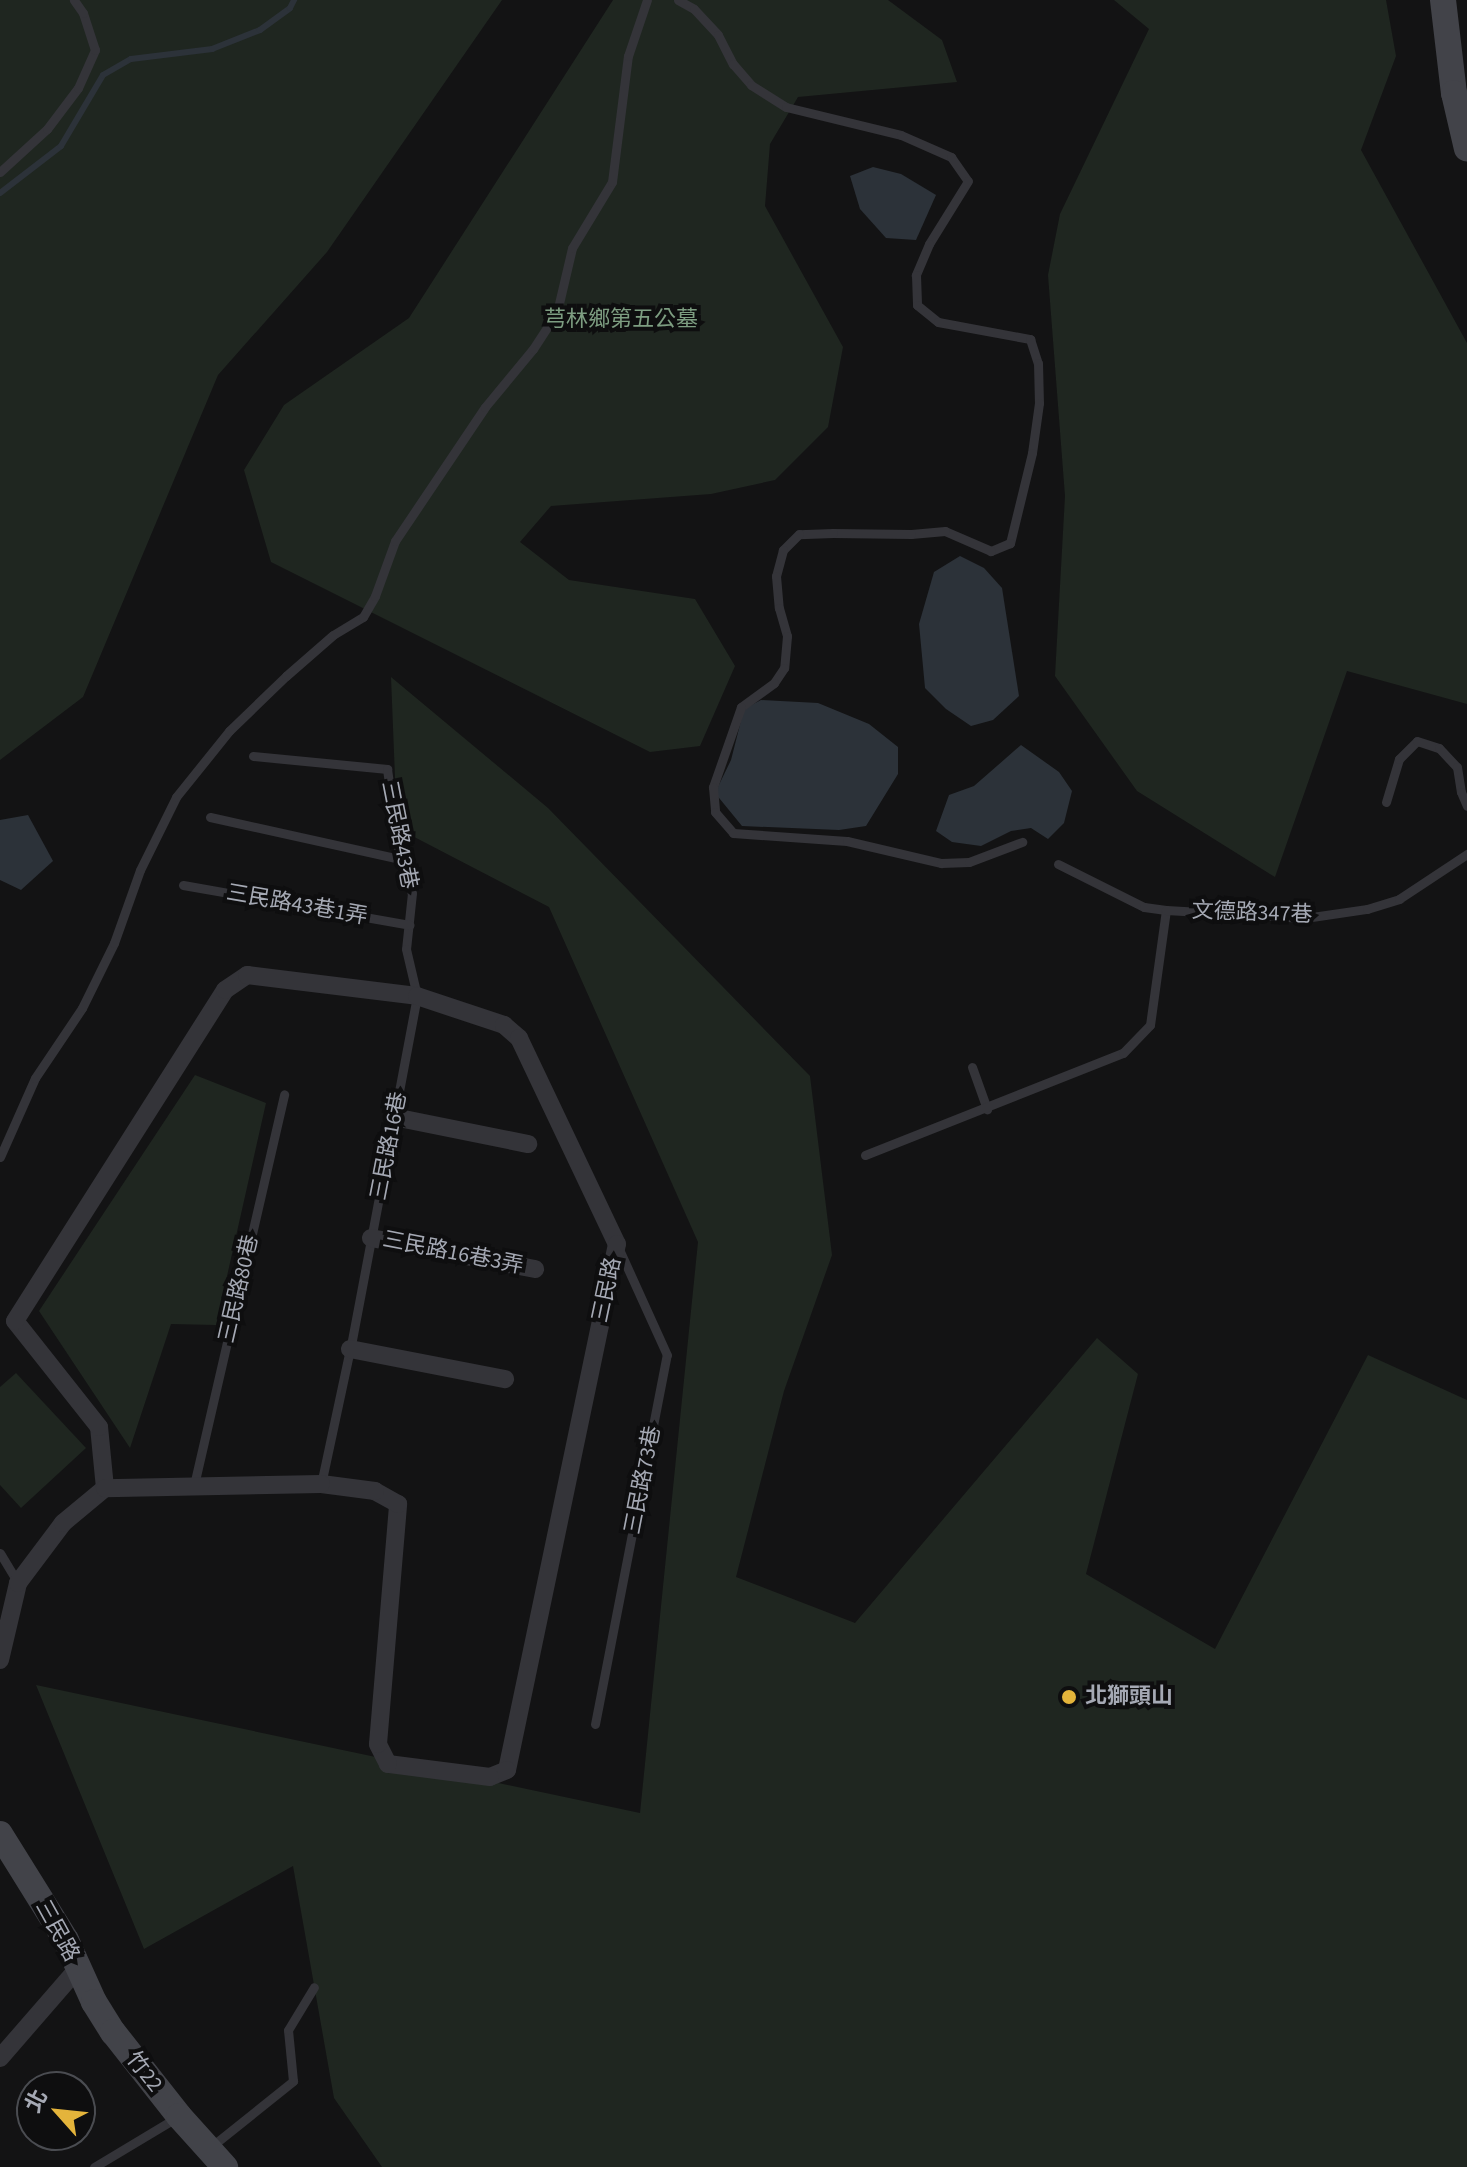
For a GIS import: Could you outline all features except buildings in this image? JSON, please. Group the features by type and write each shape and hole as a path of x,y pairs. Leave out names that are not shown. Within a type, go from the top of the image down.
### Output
{"street":[{"path":"1443,0 1454,93 1467,149"},
{"name":"三民路","path":"247,975 417,996 504,1025 519,1038 617,1244 507,1770 490,1777 388,1764 378,1744 398,1504 375,1491 321,1484 105,1488 99,1427 15,1321 225,990 247,975"},
{"path":"394,1117 528,1144"},
{"name":"三民路16巷3弄","path":"371,1238 535,1269"},
{"path":"350,1349 505,1379"},
{"path":"0,1660 18,1583 63,1523 105,1488"},
{"name":"三民路","path":"0,1834 79,1967 0,2058"},
{"name":"竹22","path":"79,1967 113,2032 179,2116 217,2158"}],"lane":[{"path":"0,172 47,129 78,88 95,50 83,13 74,0"},
{"path":"0,1157 35,1078 89,995 114,943 140,870 176,797 229,731 286,676 333,635 363,617 375,596 395,541 485,407 533,349 557,312 572,248 612,182 628,56 647,0"},
{"path":"678,0 694,9 718,35 733,64 751,85 786,107 901,135 951,157 968,181 920,265 916,275 917,305 938,322 1030,339 1038,363 1039,403 1032,453 1010,543 991,551 945,531 799,534 783,550 776,576 779,608 787,636 784,668 774,683 741,707 713,787 715,812 733,833 847,841 941,863 969,862 1022,842"},
{"path":"1386,802 1399,759 1417,741 1439,748 1457,767 1467,806"},
{"name":"三民路43巷","path":"253,756 387,769 400,859 412,893 406,949 417,996"},
{"path":"210,817 400,859"},
{"name":"文德路347巷","path":"865,1155 1123,1053 1150,1025 1166,910 1305,918 1367,909 1399,899 1467,854"},
{"path":"1058,864 1144,907 1166,910"},
{"name":"三民路43巷1弄","path":"183,885 410,925"},
{"name":"三民路16巷","path":"321,1484 417,996"},
{"path":"972,1067 987,1109"},
{"name":"三民路80巷","path":"194,1485 284,1094"},
{"name":"三民路73巷","path":"595,1724 667,1355 617,1244"},
{"path":"0,1553 18,1583"},
{"path":"217,2158 293,2081 288,2030 314,1987"},
{"path":"94,2167 179,2116"}],"green space":[{"path":"0,0 502,0 327,252 218,375 83,697 0,760"},
{"name":"芎林鄉第五公墓","path":"613,0 888,0 942,40 957,82 798,97 770,144 765,206 843,347 828,427 775,480 711,494 551,506 520,542 569,580 695,599 735,666 700,746 650,752 271,562 244,470 284,405 409,318"},
{"path":"1114,0 1386,0 1396,56 1361,150 1467,343 1467,704 1347,671 1275,877 1137,791 1055,676 1065,496 1048,275 1060,214 1149,29"},
{"path":"391,677 548,808 810,1076 832,1255 784,1391 736,1577 855,1623 1097,1338 1138,1374 1086,1574 1215,1649 1368,1355 1467,1400 1467,2167 382,2167 334,2098 293,1866 144,1949 36,1685 640,1813 698,1242 549,907 397,828"},
{"path":"195,1075 266,1103 216,1325 171,1324 130,1448 39,1311"},
{"path":"16,1373 86,1448 21,1508 0,1485 0,1387"}],"shaded area":[{"path":"873,167 901,174 936,195 916,240 886,238 860,209 850,176"},
{"path":"960,556 984,568 1002,588 1019,696 993,720 971,726 946,709 925,688 919,624 934,572"},
{"path":"761,700 818,703 869,724 898,747 898,774 866,826 839,830 742,826 715,793 731,760 744,709"},
{"path":"1021,745 1059,772 1072,791 1064,823 1048,839 1031,828 1011,831 981,846 952,842 936,831 949,795 974,786"},
{"path":"28,815 53,861 21,890 0,880 0,820"}],"waterway":[{"path":"0,193 61,146 103,75 131,59 212,49 260,30 290,8 294,0"}],"place":[{"name":"北獅頭山","path":"1069,1697"}]}
